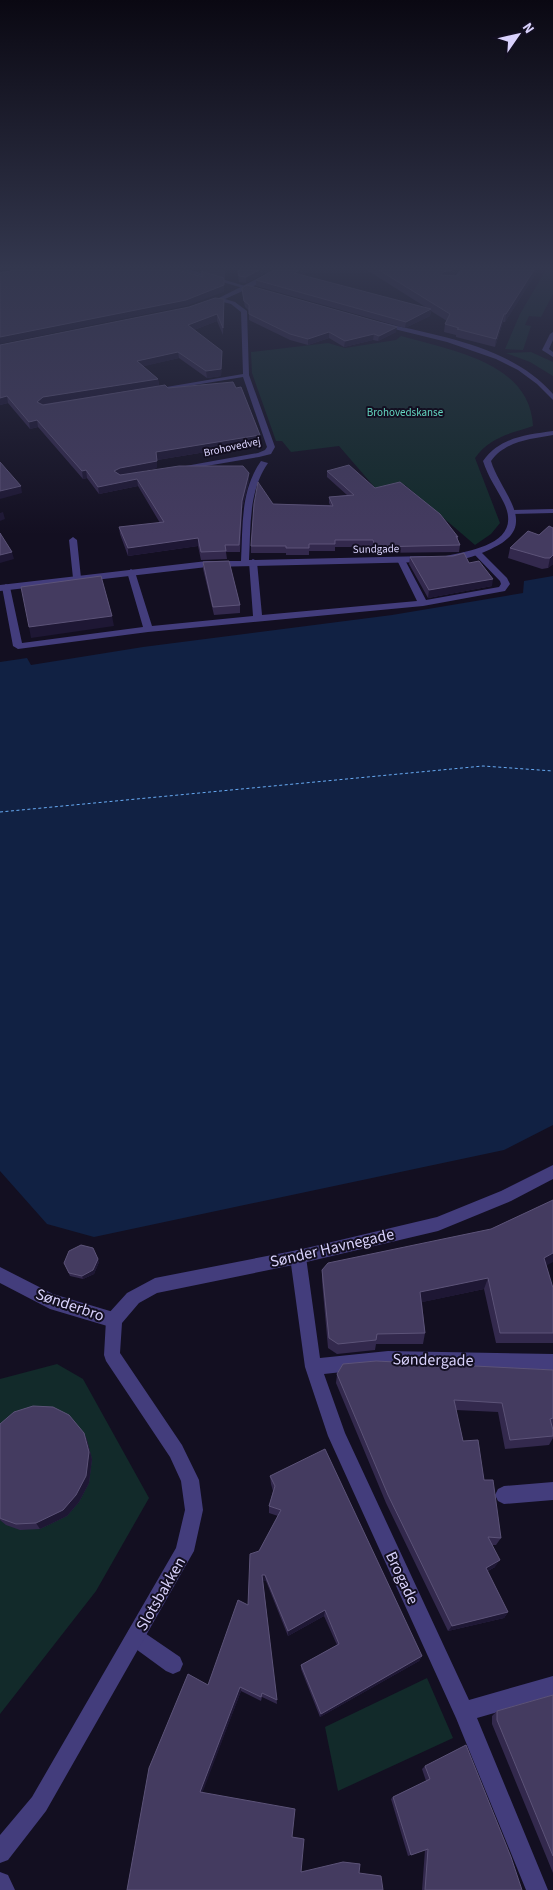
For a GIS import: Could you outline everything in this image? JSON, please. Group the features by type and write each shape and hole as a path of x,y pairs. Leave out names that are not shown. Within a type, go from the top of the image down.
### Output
{"street":[{"name":"Brohovedvej","path":"176,469 268,452 271,447 246,375 245,358"},
{"path":"499,358 528,372 540,382 553,398"},
{"path":"141,392 246,375"},
{"path":"553,434 514,441 491,453 487,461 489,469 512,512 553,511"},
{"path":"258,618 249,563 250,489 257,470 264,463"},
{"name":"Sundgade","path":"3,587 207,564 452,558 477,553 494,546 506,536 512,525 512,512"},
{"path":"73,540 77,578"},
{"path":"3,587 18,646 148,628 423,603 502,589 506,584 504,580 477,553"},
{"path":"401,560 423,603"},
{"path":"131,572 148,628"},
{"name":"Sønder Havnegade","path":"114,1320 133,1298 155,1286 298,1257 438,1224 506,1196 553,1172"},
{"name":"Brogade","path":"298,1257 313,1367 336,1436 464,1712 537,1890"},
{"name":"Sønderbro","path":"0,1275 50,1301 114,1320"},
{"name":"Slotsbakken","path":"0,1852 39,1804 136,1638 185,1551 194,1510 190,1480 176,1451 112,1355 114,1320"},
{"name":"Søndergade","path":"313,1367 388,1359 553,1362"},
{"path":"504,1496 553,1491"},
{"path":"136,1638 174,1664"},
{"path":"464,1712 553,1686"},
{"path":"0,1883 4,1890"}],"green space":[{"name":"Brohovedskanse","path":"251,358 474,358 503,373 518,387 528,404 533,426 508,434 494,441 487,445 475,458 500,523 491,534 475,545 405,485 377,490 339,446 291,452 282,441 276,441 252,373"},
{"path":"520,358 545,358 553,362 553,376"},
{"path":"57,1364 83,1379 149,1498 96,1591 0,1714 0,1379"},
{"path":"427,1678 453,1738 338,1791 325,1727"}],"water":[{"path":"553,576 553,1125 504,1150 94,1237 47,1224 0,1171 0,662 27,658 31,665 143,647 392,615 523,593 524,581"}],"building":[{"path":"0,358 150,358 137,361 158,379 43,397 37,402 43,405 165,385 168,388 233,382 236,388 241,387 260,435 156,452 157,461 120,468 114,471 120,475 179,466 243,466 249,473 242,501 239,545 225,545 226,551 201,552 198,538 128,548 119,527 164,522 137,479 98,487 86,470 82,471 37,420 29,422 7,396 0,398"},
{"path":"187,358 222,358 221,369 206,371"},
{"path":"0,462 21,486 0,491"},
{"path":"349,465 375,488 400,482 440,514 458,537 456,536 460,545 375,547 373,540 335,540 335,544 309,544 309,548 251,546 254,504 258,482 273,504 333,506 329,497 354,495 327,471"},
{"path":"549,526 553,528 553,555 550,558 510,548 528,531 539,535"},
{"path":"0,533 12,552 0,555"},
{"path":"464,553 469,563 479,561 493,579 429,590 410,557 453,556"},
{"path":"229,561 240,605 213,607 203,562"},
{"path":"101,576 112,616 29,627 21,587"},
{"path":"553,1200 553,1253 544,1258 553,1288 553,1333 500,1333 488,1278 420,1292 425,1333 377,1334 376,1340 338,1344 329,1338 322,1270 328,1263 491,1229"},
{"path":"81,1245 93,1248 98,1259 93,1270 82,1276 69,1273 64,1263 69,1251"},
{"path":"376,1361 553,1370 553,1418 550,1419 553,1436 510,1440 502,1403 454,1400 463,1441 478,1440 484,1480 493,1480 501,1538 488,1537 500,1560 486,1568 508,1612 452,1626 388,1495 337,1374 343,1364"},
{"path":"33,1406 53,1407 69,1415 84,1433 89,1452 86,1476 76,1495 63,1510 36,1523 16,1524 0,1518 0,1424 14,1412"},
{"path":"325,1449 422,1656 321,1714 301,1665 339,1644 325,1610 288,1631 265,1575 262,1575 277,1700 262,1693 261,1697 240,1687 200,1792 295,1809 292,1837 304,1839 301,1872 343,1862 360,1864 359,1873 381,1876 383,1890 127,1890 149,1768 188,1674 208,1685 238,1600 248,1605 250,1554 259,1551 281,1510 269,1506 275,1486 270,1476"},
{"path":"553,1695 553,1856 497,1720 497,1711"},
{"path":"466,1745 511,1857 522,1890 425,1890 428,1849 411,1855 393,1797 430,1779 425,1766"}],"ferry route":[{"path":"0,812 483,766 553,771"}]}
